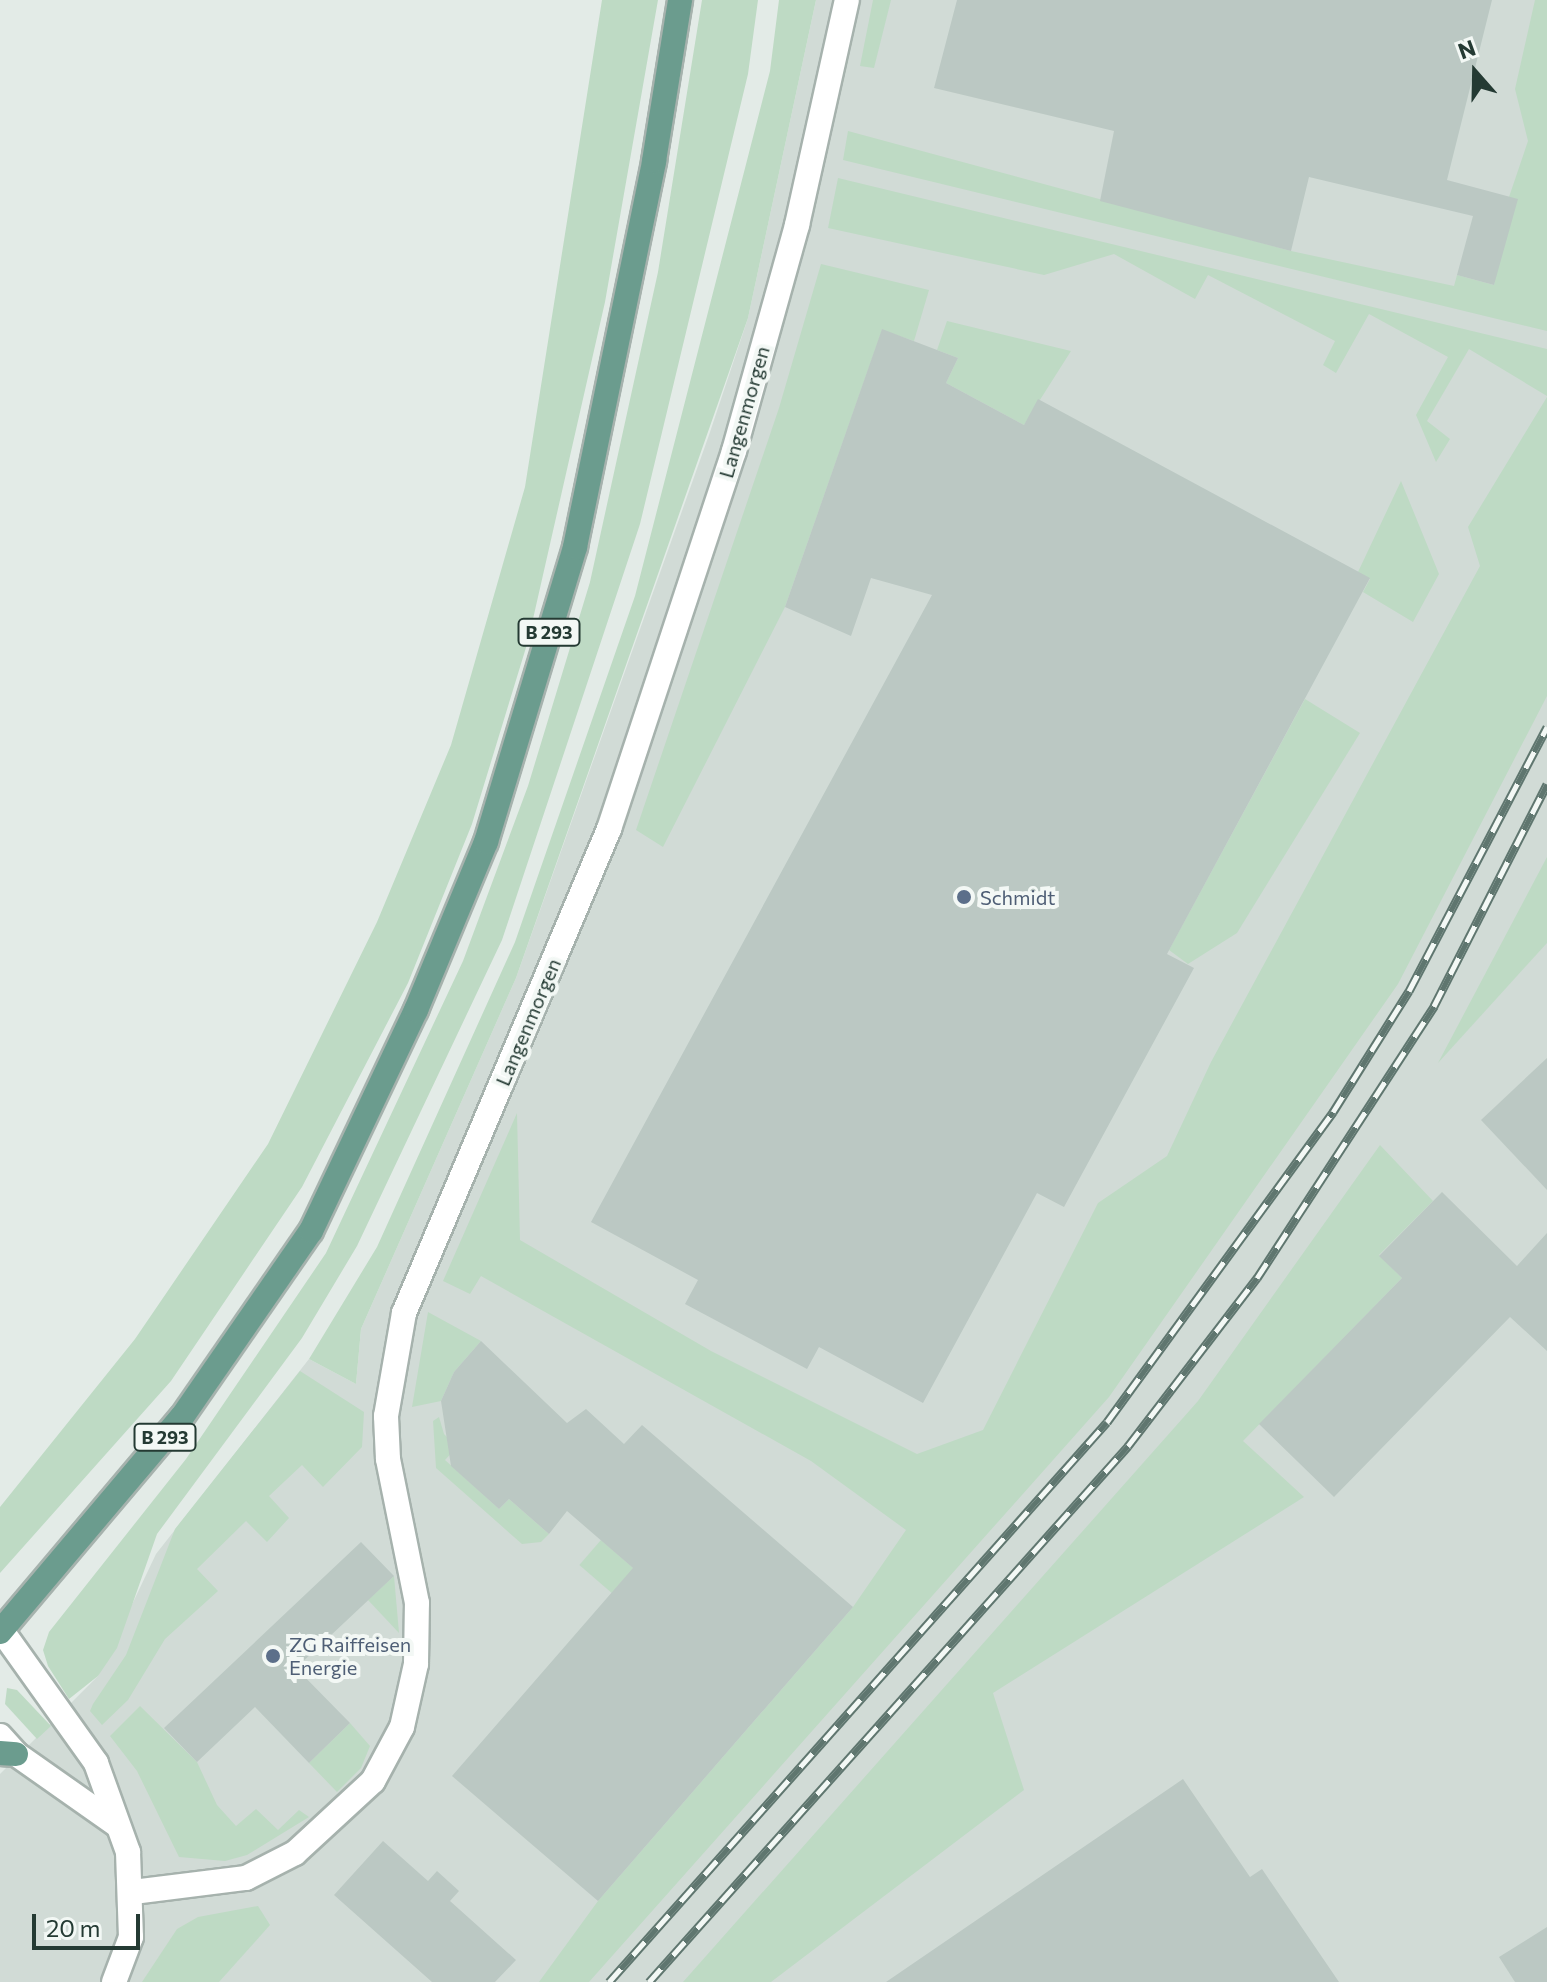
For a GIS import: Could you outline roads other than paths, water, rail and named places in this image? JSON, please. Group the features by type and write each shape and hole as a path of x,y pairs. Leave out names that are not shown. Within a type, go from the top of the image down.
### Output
{"main road":[{"name":"B 293","path":"1,1632 182,1417 311,1231 475,870 575,547 654,161 680,0"}],"street":[{"name":"Langenmorgen","path":"133,1892 246,1878 295,1853 373,1781 402,1727 416,1664 417,1603 388,1459 386,1416 404,1313 609,829 734,451 797,225 847,0"},
{"path":"1,1632 96,1763 117,1825 133,1892 131,1937 114,1982"},
{"path":"5,1747 117,1825"}],"railway":[{"path":"609,1982 1107,1422 1333,1112 1409,991 1547,727"},
{"path":"649,1982 1128,1446 1257,1278 1434,1006 1547,784"}],"place":[{"name":"Schmidt","path":"964,897"},
{"name":"ZG Raiffeisen Energie","path":"273,1656"}]}
